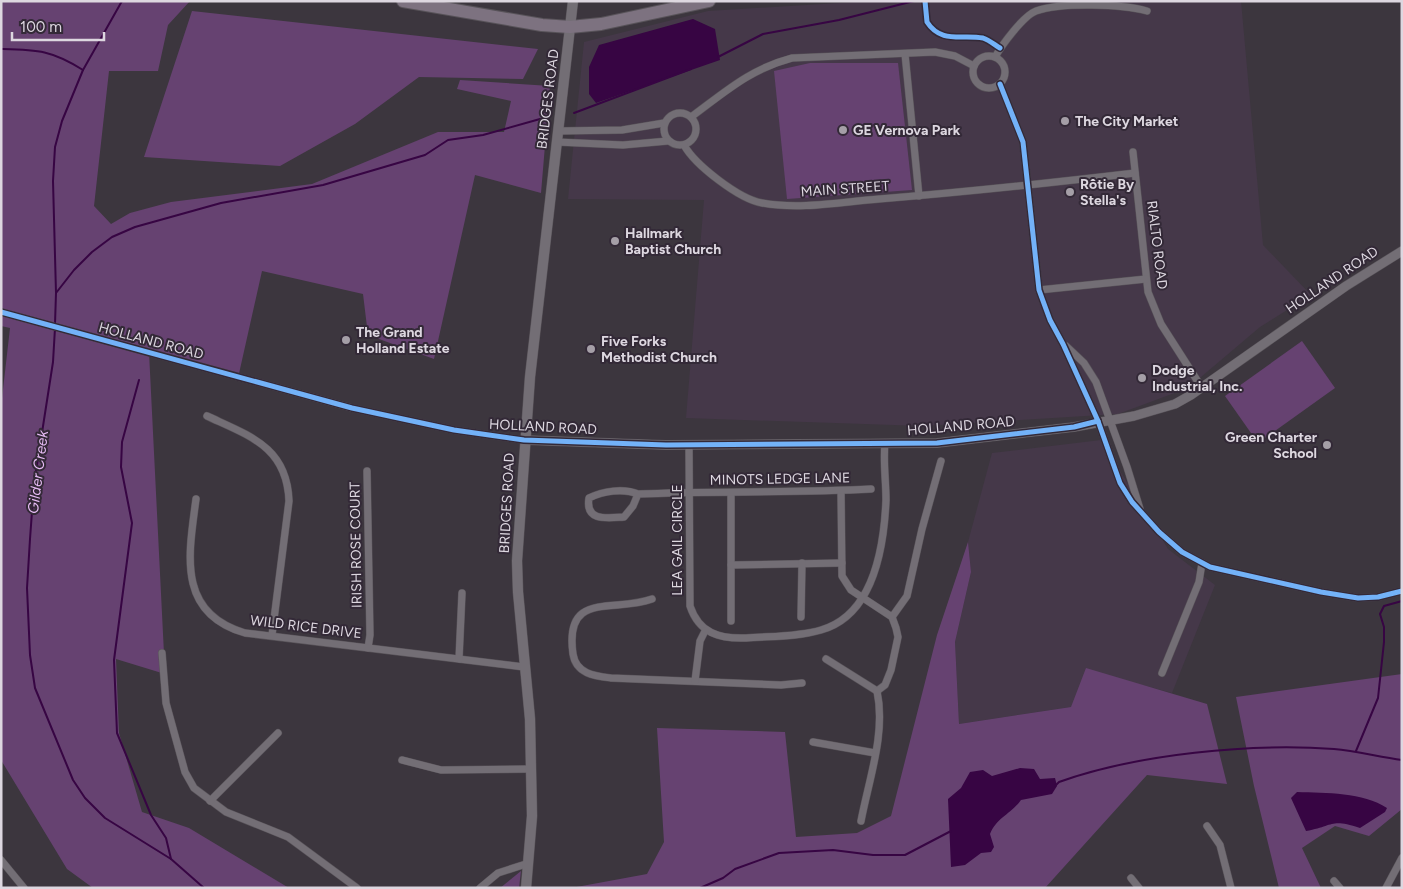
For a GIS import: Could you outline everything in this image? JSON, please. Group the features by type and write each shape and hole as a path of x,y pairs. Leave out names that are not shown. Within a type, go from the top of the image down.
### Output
{"highway":[{"path":"403,1 542,25 570,27 601,24 709,1"}],"main road":[{"name":"BRIDGES ROAD","path":"526,888 529,863 532,770 530,719 524,667 517,561 524,440 573,1"}],"street":[{"path":"995,57 1008,36 1034,12 1083,5 1132,6 1147,10"},
{"path":"691,117 749,74 775,63 809,56 935,52 955,56 974,66"},
{"path":"905,54 919,196"},
{"path":"995,57 1005,69 1003,80 1000,84 990,88 980,86 974,77 974,66 981,58 995,57"},
{"path":"1000,84 1023,142 1039,290 1050,320 1098,421 1120,483 1140,512 1170,542 1202,564 1241,575 1358,598 1378,597 1402,592"},
{"path":"557,142 623,145 668,141 677,146 691,141 696,131 691,117 685,114 674,114 664,123 622,130 558,131"},
{"path":"664,123 663,131 668,141"},
{"name":"MAIN STREET","path":"684,145 692,158 733,190 760,203 799,206 919,196 1135,173"},
{"name":"RIALTO ROAD","path":"1133,152 1146,279 1151,298 1161,324 1202,388"},
{"name":"HOLLAND ROAD","path":"1,312 352,408 454,430 524,440 689,445 937,443 1074,427 1098,421 1134,416 1175,404 1202,388 1346,286 1402,251"},
{"path":"1039,290 1146,279"},
{"path":"1063,344 1084,363 1096,382 1127,468 1140,512"},
{"path":"207,416 258,441 277,460 286,479 289,501 272,635"},
{"path":"695,681 698,651 705,630 720,637 742,638 820,631 848,617 864,597 873,575 884,518 885,443"},
{"name":"LEA GAIL CIRCLE","path":"689,445 689,595 695,619 705,630"},
{"path":"892,617 907,596 922,529 941,461"},
{"name":"IRISH ROSE COURT","path":"367,471 370,635 368,648"},
{"name":"MINOTS LEDGE LANE","path":"638,494 633,506 624,517 596,517 590,512 589,498 601,492 631,492 638,494 871,490"},
{"path":"841,491 842,576 851,590 892,617 898,637 893,662 885,685 877,691"},
{"path":"731,493 731,621"},
{"name":"WILD RICE DRIVE","path":"196,499 189,560 192,582 198,598 212,615 228,626 245,632 524,667"},
{"path":"801,617 802,563"},
{"path":"731,565 842,563"},
{"path":"1162,673 1199,582 1202,564"},
{"path":"458,659 462,593"},
{"path":"652,599 640,603 610,604 585,610 576,620 571,637 574,657 582,671 591,675 782,685 802,684"},
{"path":"162,653 166,703 185,772 194,788 226,812 288,837 356,888"},
{"path":"826,660 877,691 881,710 875,753 861,821"},
{"path":"210,801 278,733"},
{"path":"813,742 875,753"},
{"path":"402,760 441,770 532,770"},
{"path":"1207,826 1220,845 1231,888"},
{"path":"1386,888 1402,858"},
{"path":"1,860 24,888"},
{"path":"480,888 498,873 529,863"},
{"path":"1131,878 1139,888"},
{"path":"1334,881 1340,888"}],"shaded area":[{"path":"1,1 190,1 168,25 158,71 109,71 94,206 111,224 130,213 171,202 312,184 438,132 504,132 511,101 457,89 460,80 550,86 541,193 475,175 434,359 368,335 363,294 262,271 238,378 149,352 165,674 116,659 119,733 142,812 189,828 289,888 93,888 67,869 1,760 1,407 10,328 1,326"},
{"path":"871,1 1241,1 1263,245 1311,295 1260,327 1188,388 1118,414 923,426 686,418 704,200 568,199 584,42 708,11"},
{"path":"192,11 538,49 523,79 419,77 355,124 280,166 144,157"},
{"path":"693,19 715,29 720,60 596,103 589,94 589,67 599,45"},
{"name":"GE Vernova Park","path":"810,63 898,63 912,190 787,199 774,71"},
{"path":"1302,341 1335,388 1258,443 1225,396"},
{"path":"1101,440 1168,549 1215,585 1172,693 1142,685 1071,707 959,724 955,642 971,572 968,542 992,453"},
{"path":"968,542 971,572 955,642 959,724 1071,707 1086,668 1207,704 1227,784 1147,775 1045,888 571,888 647,874 664,842 657,728 785,732 796,837 857,833 891,816 937,635"},
{"path":"1402,674 1402,809 1369,836 1335,826 1302,848 1321,888 1279,888 1254,786 1236,697"},
{"path":"1020,768 1034,769 1040,779 1055,778 1057,786 1052,794 1021,800 996,824 990,834 994,847 991,852 981,853 965,865 951,867 948,799 961,788 970,772 983,770 992,776"},
{"path":"1297,792 1356,796 1387,808 1385,812 1360,828 1337,823 1306,831 1291,798"},
{"path":"521,871 519,888 500,888"}],"waterway":[{"name":"Gilder Creek","path":"55,324 53,181 55,147 62,121 83,70 122,1"},
{"path":"718,57 763,34 839,20 914,1"},
{"path":"1,49 44,52 62,58 83,70"},
{"path":"574,113 691,69"},
{"path":"56,293 74,270 92,252 112,237 135,227 221,203 323,185 425,155 448,140 483,135 540,119"},
{"name":"Gilder Creek","path":"55,328 53,362 34,484 27,588 30,655 35,688 73,780 85,798 105,818 171,859 204,888"},
{"path":"139,380 122,442 121,467 132,523 114,660 117,733 151,815 166,838 171,859"},
{"path":"1356,751 1378,698 1384,642 1384,627 1380,614 1384,606 1402,601"},
{"path":"1055,786 1059,782 1123,764 1231,749 1334,749 1402,760"},
{"path":"700,888 723,878 735,869 779,853 833,850 873,855 905,855 951,831"}],"cycle path":[{"path":"925,1 927,22 939,33 952,37 983,38 1000,48"},
{"path":"1000,84 1023,142 1039,290 1050,320 1098,421 1120,483 1132,502 1159,532 1182,552 1210,567 1321,592 1358,598 1378,597 1402,591"},
{"path":"1,312 352,408 454,430 524,440 666,445 937,443 1074,427 1098,421"}],"place":[{"name":"The City Market","path":"1065,121"},
{"name":"GE Vernova Park","path":"843,130"},
{"name":"Rôtie By Stella's","path":"1070,192"},
{"name":"Hallmark Baptist Church","path":"615,241"},
{"name":"The Grand Holland Estate","path":"346,340"},
{"name":"Five Forks Methodist Church","path":"591,349"},
{"name":"Dodge Industrial, Inc.","path":"1142,378"},
{"name":"Green Charter School","path":"1327,445"}]}
